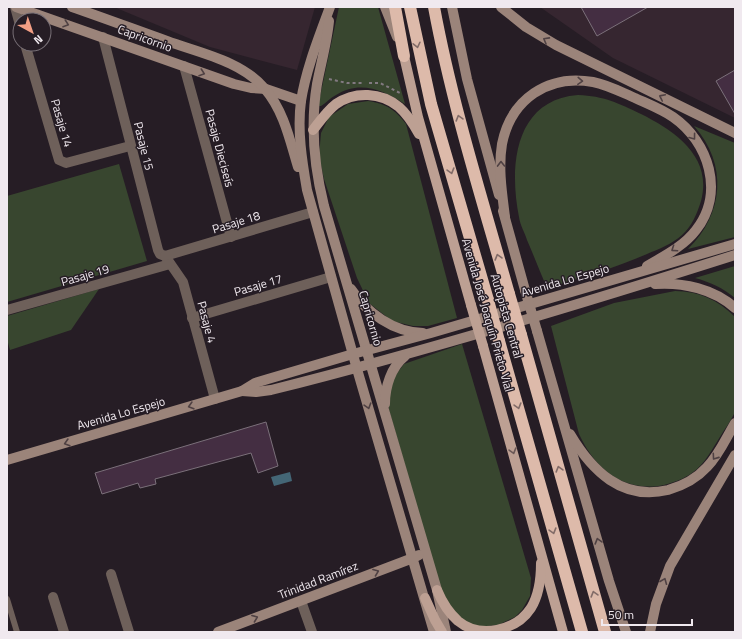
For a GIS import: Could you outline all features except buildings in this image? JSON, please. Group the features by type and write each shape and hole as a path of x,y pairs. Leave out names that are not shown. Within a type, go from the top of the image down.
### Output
{"highway":[{"path":"395,7 404,56"},
{"name":"Autopista Central","path":"410,7 432,104 582,632"},
{"name":"Autopista Central","path":"434,7 448,76 456,106 605,632"}],"main road":[{"name":"Capricornio","path":"15,7 238,85 266,89 301,101"},
{"name":"Capricornio","path":"72,7 223,61 249,75 266,89"},
{"name":"Capricornio","path":"330,7 328,34 317,85 313,130 314,153 320,188 370,365 438,590 446,632"},
{"name":"Capricornio","path":"330,7 312,58 301,101 300,145 307,190 357,369 434,632"},
{"name":"Avenida José Joaquín Prieto Vial","path":"385,7 404,56 426,146 563,632"},
{"path":"452,7 467,79 525,290 609,581 626,632"},
{"path":"501,7 521,24 540,37 735,133"},
{"path":"505,217 501,168 502,145 510,120 517,109 539,89 548,85 566,81 579,80 594,82 614,88 663,111 681,124 702,150 707,161 710,177 708,203 705,213 696,230 684,242 664,256 633,273"},
{"path":"313,130 308,113 301,101 310,94 317,85"},
{"path":"266,89 283,119 307,190"},
{"path":"313,130 329,110 342,100 359,95 376,96 392,102 405,113 426,146"},
{"name":"Avenida Lo Espejo","path":"7,460 242,391 262,381 366,350 431,333 735,244"},
{"name":"Avenida Lo Espejo","path":"242,391 256,392 271,390 357,369 643,285 735,255"},
{"path":"347,283 363,305 375,316 385,322 407,331 431,333"},
{"path":"643,285 673,284 702,289 719,296 735,308"},
{"path":"384,412 386,388 389,380 397,365 407,355"},
{"path":"563,422 583,453 601,474 616,485 636,492 649,493 660,492 676,487 699,474 713,460 735,423"},
{"path":"650,632 656,604 668,571 735,455"},
{"path":"438,590 451,614 464,626 487,631 505,629 520,620 535,600 541,571 540,549"},
{"name":"Trinidad Ramírez","path":"218,632 413,558 425,550"},
{"path":"425,598 442,632"}],"street":[{"name":"Pasaje 15","path":"103,37 158,250 160,254 168,260"},
{"name":"Pasaje 14","path":"28,52 59,160 66,163 130,146"},
{"name":"Pasaje Dieciseís","path":"184,66 231,237"},
{"name":"Pasaje 18","path":"168,260 231,237 313,212"},
{"name":"Pasaje 19","path":"7,310 168,260"},
{"name":"Pasaje 4","path":"168,260 183,282 215,399"},
{"name":"Pasaje 17","path":"192,318 331,277"},
{"path":"111,574 129,632"},
{"path":"53,598 64,632"},
{"path":"301,600 312,632"}],"lane":[{"path":"7,599 17,632"}],"shaded area":[{"path":"114,7 315,7 297,70 210,47"},
{"path":"540,7 735,7 735,118 613,58"}],"green space":[{"path":"339,7 378,7 405,104 380,91 354,88 334,96 321,106 318,106"},
{"path":"578,95 596,97 618,103 654,121 678,137 688,147 696,159 701,171 703,185 701,201 689,228 670,244 623,264 547,288 521,226 516,198 516,158 521,139 529,123 540,109 557,100"},
{"path":"368,101 390,108 398,114 406,124 457,318 428,326 413,326 392,321 369,303 357,278 324,179 319,156 321,133 329,117 348,104"},
{"path":"694,126 735,143 735,237 688,249 700,235 709,220 715,205 717,189 717,172 712,156 705,141"},
{"path":"119,164 147,261 7,302 7,196"},
{"path":"735,266 735,298 726,291 706,281 695,278"},
{"path":"99,289 71,330 10,350 7,339 7,316"},
{"path":"675,291 684,291 700,295 715,301 735,317 735,412 708,456 693,472 682,479 664,485 650,487 636,485 624,482 612,476 602,468 593,458 579,434 551,326 614,303"},
{"path":"462,344 531,578 530,596 522,610 515,617 498,625 477,627 456,617 443,597 389,410 389,392 394,377 404,364"}],"water":[{"path":"290,472 292,481 274,486 271,477"}]}
